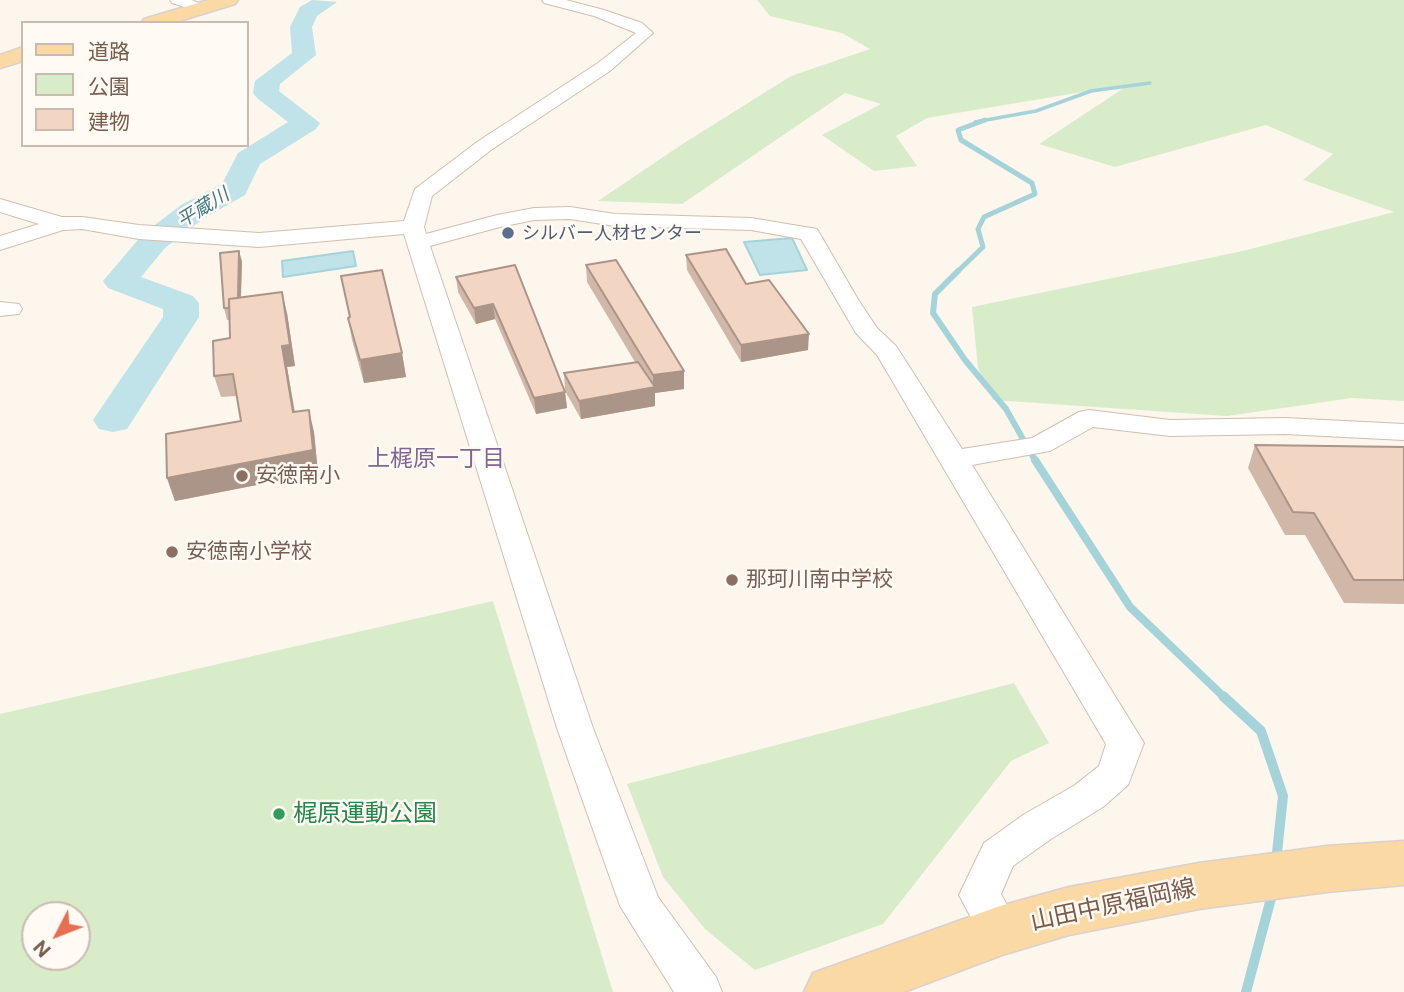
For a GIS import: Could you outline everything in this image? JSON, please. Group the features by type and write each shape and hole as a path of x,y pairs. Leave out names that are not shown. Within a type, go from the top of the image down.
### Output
{"main road":[{"path":"159,21 229,0"},
{"path":"0,62 21,54"},
{"name":"山田中原福岡線","path":"833,992 1000,931 1069,911 1199,886 1327,869 1404,863"}],"street":[{"path":"177,0 204,9"},
{"path":"549,0 637,26 645,33 604,67 484,146 422,193 415,235 575,728 641,906 700,992"},
{"path":"0,205 61,224"},
{"path":"0,243 61,224 82,223 139,232 259,240 415,235 497,220 570,214 615,220 751,224 809,234 847,302 868,333 887,351 954,458 1125,743 1115,774 1089,796 1037,827 998,855 981,895 1000,931"},
{"path":"954,458 1040,445 1089,418 1170,428 1285,426 1404,432"}],"green space":[{"path":"757,0 1404,0 1404,401 1352,398 1227,416 993,400 978,368 972,307 1243,251 1394,212 1303,180 1333,154 1266,125 1115,167 1039,144 1130,84 927,118 896,136 917,166 874,171 822,135 881,104 845,93 682,204 598,201 791,76 870,49 842,33 770,16"},
{"name":"梶原運動公園","path":"493,601 613,992 0,992 0,714"},
{"path":"1014,683 1049,743 1011,761 883,924 755,970 705,929 663,877 627,784"}],"water":[{"path":"792,238 807,270 760,275 744,242"},
{"path":"353,251 356,266 283,277 282,261"}],"building":[{"path":"726,249 746,284 769,280 809,334 741,345 686,255"},
{"path":"239,251 238,298 229,299 229,308 224,308 220,253"},
{"path":"616,260 684,371 653,375 586,265"},
{"path":"515,265 565,392 534,398 493,304 474,308 456,277"},
{"path":"382,270 402,353 360,360 348,318 350,317 341,276"},
{"path":"282,292 290,345 282,346 293,412 309,410 313,450 167,478 166,434 241,421 233,374 214,376 213,341 230,338 229,299"},
{"path":"638,362 655,387 579,401 564,373"},
{"path":"1255,445 1404,447 1404,580 1354,580 1314,513 1293,512"}],"waterway":[{"name":"平蔵川","path":"113,420 181,317 181,303 120,281 154,241 192,212 234,189 248,159 306,123 266,93 268,81 304,55 301,27 308,12 326,2 323,0"},
{"path":"984,120 1036,111 1091,91 1150,83"},
{"path":"956,273 983,247 978,229 984,217 1035,194 1032,183 961,140 958,130 984,120"},
{"path":"975,122 984,120"},
{"path":"956,273 935,294 933,313 965,360 1006,409 1036,462"},
{"path":"1035,460 1130,607 1225,698"},
{"path":"1223,696 1261,731 1283,796 1276,862"},
{"path":"1246,992 1273,891"}],"place":[{"name":"シルバー人材センター","path":"508,233"},
{"name":"安徳南小","path":"242,476"},
{"name":"安徳南小学校","path":"172,552"},
{"name":"那珂川南中学校","path":"732,580"},
{"name":"梶原運動公園","path":"279,814"}],"district":[{"name":"上梶原一丁目","path":"436,459"}]}
